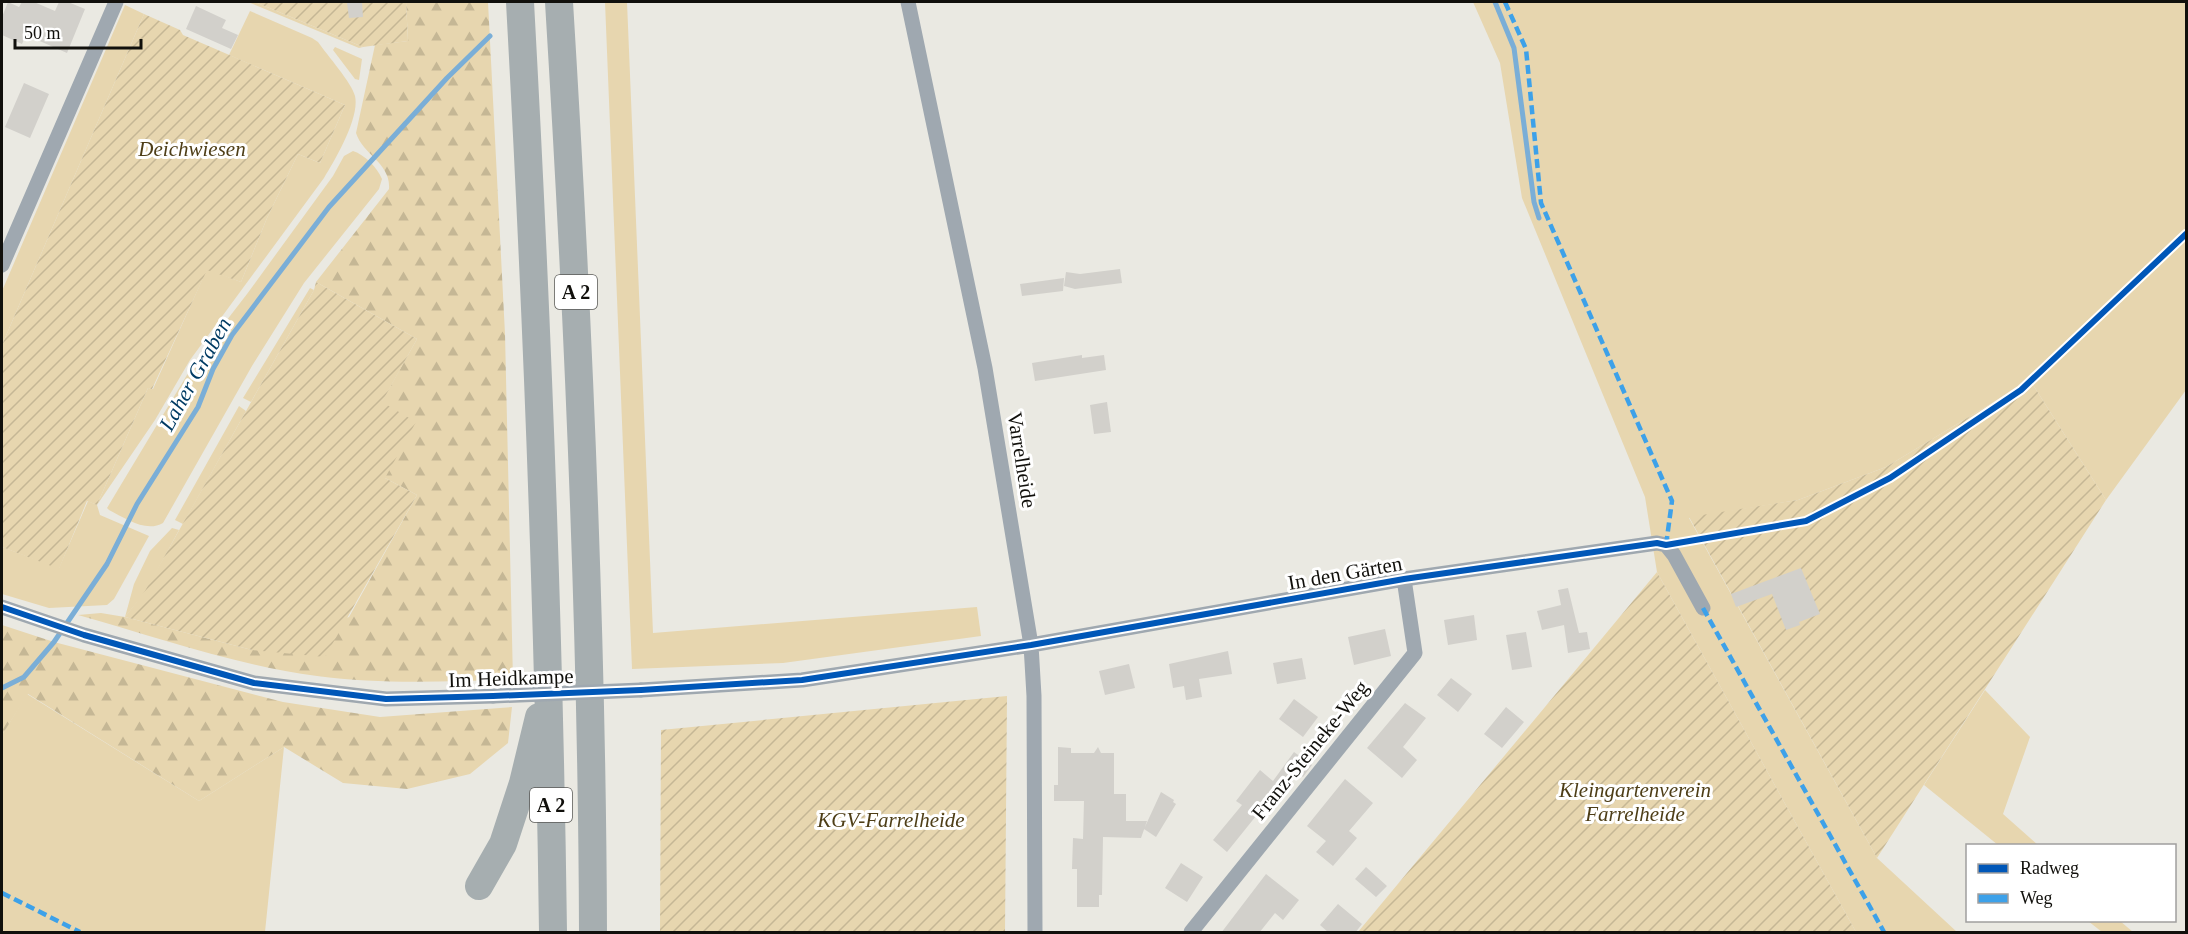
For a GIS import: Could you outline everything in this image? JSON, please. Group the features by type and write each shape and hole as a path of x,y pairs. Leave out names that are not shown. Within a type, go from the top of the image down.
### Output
{"highway":[{"name":"A 2","path":"520,2 533,242 549,676 552,933"},
{"name":"A 2","path":"559,2 574,243 586,571 593,933"},
{"path":"479,886 502,844 523,783 549,676"}],"street":[{"path":"2,265 116,2"},
{"name":"Varrelheide","path":"908,2 985,368 1031,645 1034,707 1035,933"},
{"name":"In den Gärten","path":"1031,645 1404,579 1657,543 1666,545 1674,555 1702,608"},
{"name":"Franz-Steineke-Weg","path":"1191,933 1415,653 1404,579"},
{"name":"Im Heidkampe","path":"2,607 84,635 254,683 386,699 641,690 802,680 1031,645"}],"green space":[{"path":"248,2 255,2 363,47 359,48"},
{"path":"255,2 406,2 408,41 363,47"},
{"path":"406,2 488,2 505,334 513,680 390,681 317,676 226,658 78,615 101,613 125,617 252,650 349,617 417,495 385,478 381,403 417,339 316,282 389,189 386,172 364,147 356,133 375,45 408,41"},
{"path":"605,2 627,2 653,633 977,607 981,636 783,663 632,669"},
{"path":"1473,2 2186,2 2186,390 2106,500 2030,380 1886,467 1798,500 1689,518 1877,858 1957,932 1856,932 1657,572 1645,497 1522,198 1500,63"},
{"path":"125,5 144,14 2,345 2,291"},
{"path":"250,11 318,42 353,90 356,105 354,116 346,138 324,178 190,360 155,420 97,505 148,388 153,389 207,269 241,282 267,218 298,154 320,163 345,105 229,55"},
{"name":"Deichwiesen","path":"144,14 180,30 183,35 345,105 320,163 298,154 267,218 241,282 207,270 152,389 148,388 97,505 87,501 59,569 2,547 2,345"},
{"path":"335,47 362,59 359,80 355,79 333,50"},
{"path":"353,151 366,158 377,170 382,179 379,189 304,283 252,366 163,523 156,526 143,525 109,510 107,508 196,360 333,176 344,156"},
{"path":"316,282 417,339 382,402 416,422 385,478 417,495 325,657 252,650 125,617 145,591 314,290"},
{"path":"310,288 314,290 251,402 243,398"},
{"path":"2030,380 2106,500 1877,858 1689,517 1798,500 1886,467"},
{"path":"239,406 246,411 183,524 175,520"},
{"path":"88,501 97,505 100,515 149,536 114,599 107,605 49,608 2,594 2,547 59,568"},
{"path":"172,528 179,530 146,591 125,617 134,584 150,551"},
{"name":"Kleingartenverein Farrelheide","path":"1657,572 1856,932 1358,932"},
{"path":"2,625 54,642 283,702 380,717 512,707 508,743 470,774 407,789 343,783 284,747 199,801 28,694 2,735"},
{"path":"1985,690 2030,737 2003,814 2037,844 1997,844 1924,785"},
{"path":"27,694 199,801 284,747 265,932 2,932 2,735"},
{"name":"KGV-Farrelheide","path":"1007,696 1005,932 660,932 661,730"},
{"path":"2089,922 2121,922 2133,932 2102,932"}],"building":[{"path":"8,2 19,7 22,2 34,2 55,11 59,2 68,2 85,9 67,53 26,35 22,44 2,35 2,17"},
{"path":"362,2 363,17 349,18 347,3"},
{"path":"196,6 226,20 222,28 238,35 231,49 186,29"},
{"path":"24,83 49,94 30,138 5,127"},
{"path":"1120,269 1122,283 1075,289 1064,286 1066,272 1080,274"},
{"path":"1064,278 1063,291 1022,296 1020,284"},
{"path":"1082,355 1082,358 1104,355 1106,370 1035,381 1032,363"},
{"path":"1107,402 1111,432 1094,434 1090,405"},
{"path":"1801,568 1820,614 1786,630 1772,594 1736,607 1731,594"},
{"path":"1568,588 1579,633 1587,632 1590,649 1568,653 1564,625 1542,630 1537,611 1561,605 1558,590"},
{"path":"1474,615 1477,640 1448,645 1444,620"},
{"path":"1385,629 1391,656 1354,665 1348,637"},
{"path":"1526,632 1532,667 1512,670 1506,635"},
{"path":"1228,651 1232,674 1199,679 1202,697 1186,700 1184,686 1173,688 1169,664"},
{"path":"1302,658 1306,679 1277,684 1273,663"},
{"path":"1129,664 1135,688 1105,695 1099,671"},
{"path":"1451,678 1472,694 1458,712 1437,695"},
{"path":"1294,699 1318,717 1303,737 1279,719"},
{"path":"1405,703 1426,718 1403,747 1417,760 1402,778 1367,748"},
{"path":"1506,707 1524,722 1502,748 1484,734"},
{"path":"1058,747 1071,748 1071,753 1094,753 1098,747 1101,753 1114,753 1114,794 1126,794 1126,821 1147,821 1141,838 1103,837 1102,895 1099,895 1099,907 1077,907 1077,869 1072,869 1073,838 1083,839 1084,801 1054,801 1054,785 1058,785"},
{"path":"1294,752 1312,765 1303,777 1297,772 1260,819 1256,816 1227,852 1213,840 1242,805 1236,801 1260,770 1273,781"},
{"path":"1345,779 1373,803 1349,831 1357,838 1333,866 1316,852 1326,841 1307,826"},
{"path":"1161,792 1174,800 1176,804 1156,837 1144,829"},
{"path":"1181,863 1203,877 1187,902 1165,888"},
{"path":"1366,867 1387,886 1376,897 1355,879"},
{"path":"1266,874 1299,900 1283,920 1275,913 1259,933 1221,933"},
{"path":"1338,904 1362,924 1355,933 1329,933 1320,925"}],"waterway":[{"path":"1495,2 1514,48 1534,202 1539,218"},
{"name":"Laher Graben","path":"2,688 24,677 54,642 107,564 137,504 198,407 213,369 232,335 329,207 447,78 490,36"}],"marked path":[{"path":"1505,2 1526,49 1541,203 1672,501 1666,545 1671,545"},
{"path":"1703,608 1884,932"},
{"path":"2,893 80,932"}],"cycle path":[{"path":"2,607 84,635 254,683 386,699 493,696 802,680 1031,645 1404,579 1657,543 1666,545 1806,521 1890,478 2021,390 2186,234"}]}
